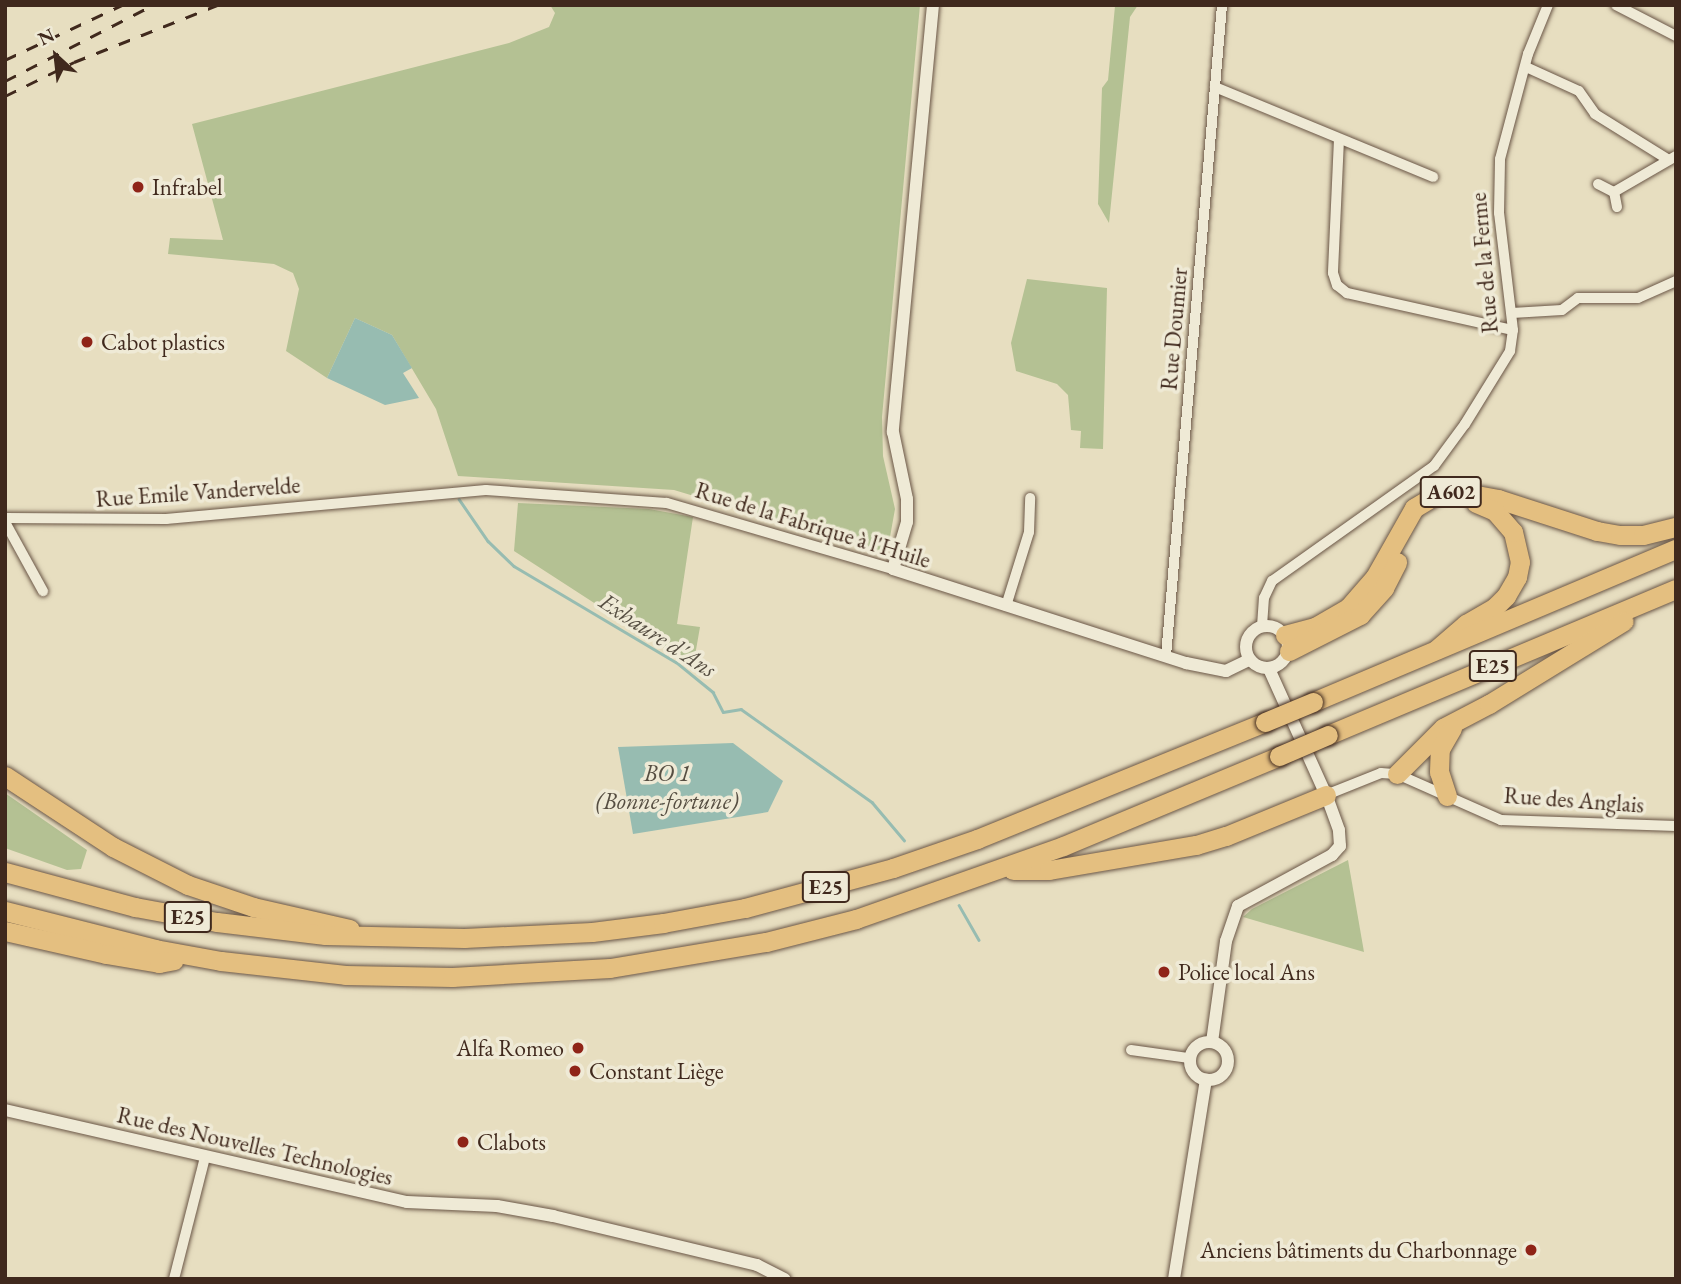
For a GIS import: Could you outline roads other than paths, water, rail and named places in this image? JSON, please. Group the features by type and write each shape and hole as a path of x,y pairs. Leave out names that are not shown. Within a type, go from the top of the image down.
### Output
{"highway":[{"name":"A602","path":"1287,643 1348,608 1375,578 1414,508 1439,494 1455,491 1498,499 1597,531 1620,535 1643,535 1676,527"},
{"name":"A602","path":"1287,643 1360,615 1374,603 1384,588 1413,526 1430,509 1448,502 1482,504 1495,511 1513,532 1520,562 1517,577 1506,597 1494,608 1466,624 1437,649"},
{"name":"E25","path":"5,872 135,907 217,922 374,937 556,935 663,923 745,908 880,872 977,839 1314,702 1676,549"},
{"name":"E25","path":"5,911 57,926 192,956 345,975 452,977 610,968 766,942 830,926 999,871 1667,593"},
{"path":"1397,774 1443,728 1619,625 1667,593"},
{"path":"1447,796 1439,772 1440,749 1459,721"},
{"path":"5,776 113,847 188,886 230,900 330,922 374,937"},
{"path":"999,871 1049,870 1196,845 1226,836 1326,795"},
{"path":"5,931 159,963 192,956"}],"street":[{"path":"893,569 907,522 907,499 893,432 933,5"},
{"name":"Rue Doumier","path":"1166,656 1222,5"},
{"name":"Rue de la Ferme","path":"1262,626 1264,598 1272,580 1434,466 1465,424 1510,351 1512,313 1498,184 1505,137 1537,27 1548,5"},
{"path":"1616,5 1676,36"},
{"path":"1526,67 1578,92 1595,114 1672,158 1614,192"},
{"path":"1215,87 1433,177"},
{"path":"1339,139 1333,273 1336,285 1347,293 1513,330"},
{"path":"1598,184 1614,192"},
{"path":"1614,192 1617,207"},
{"path":"1512,313 1562,310 1578,299 1638,298 1676,281"},
{"name":"Rue de la Fabrique à l'Huile","path":"351,502 486,490 667,503 893,569 1166,656 1226,671 1249,660"},
{"path":"1006,606 1029,532 1030,498"},
{"name":"Rue Emile Vandervelde","path":"5,520 166,519 351,502"},
{"path":"5,520 43,591"},
{"path":"1262,626 1272,626 1287,643 1283,662 1269,669 1261,668 1249,660 1246,641 1250,634 1262,626"},
{"path":"1212,1042 1227,942 1238,906 1332,855 1340,846 1339,830 1326,795 1269,669"},
{"path":"1326,795 1381,773 1397,774"},
{"name":"Rue des Anglais","path":"1397,774 1501,820 1552,824 1676,826"},
{"path":"1212,1042 1224,1049 1228,1062 1219,1077 1206,1080 1192,1072 1189,1058 1198,1044 1212,1042"},
{"path":"1131,1050 1189,1058"},
{"path":"1174,1279 1206,1080"},
{"name":"Rue des Nouvelles Technologies","path":"5,1110 407,1202 498,1206 757,1265 785,1279"},
{"path":"174,1279 205,1157"}],"water":[{"path":"355,318 392,335 412,368 403,373 419,398 385,405 327,378"},
{"name":"BO 1 (Bonne-fortune)","path":"733,743 783,781 768,812 633,834 618,747"}],"waterway":[{"name":"Exhaure d'Ans","path":"459,499 488,541 514,566 676,662 713,692 723,712 741,709 872,802 904,840"},
{"name":"Exhaure d'Ans","path":"959,905 979,940"}],"railway":[{"path":"5,60 122,5"},
{"path":"5,81 153,5"},
{"path":"5,96 74,62 217,5"}],"place":[{"name":"Infrabel","path":"138,187"},
{"name":"Cabot plastics","path":"87,342"},
{"name":"Police local Ans","path":"1164,972"},
{"name":"Alfa Romeo","path":"578,1048"},
{"name":"Constant Liège","path":"575,1071"},
{"name":"Clabots","path":"463,1142"},
{"name":"Anciens bâtiments du Charbonnage","path":"1531,1250"}]}
